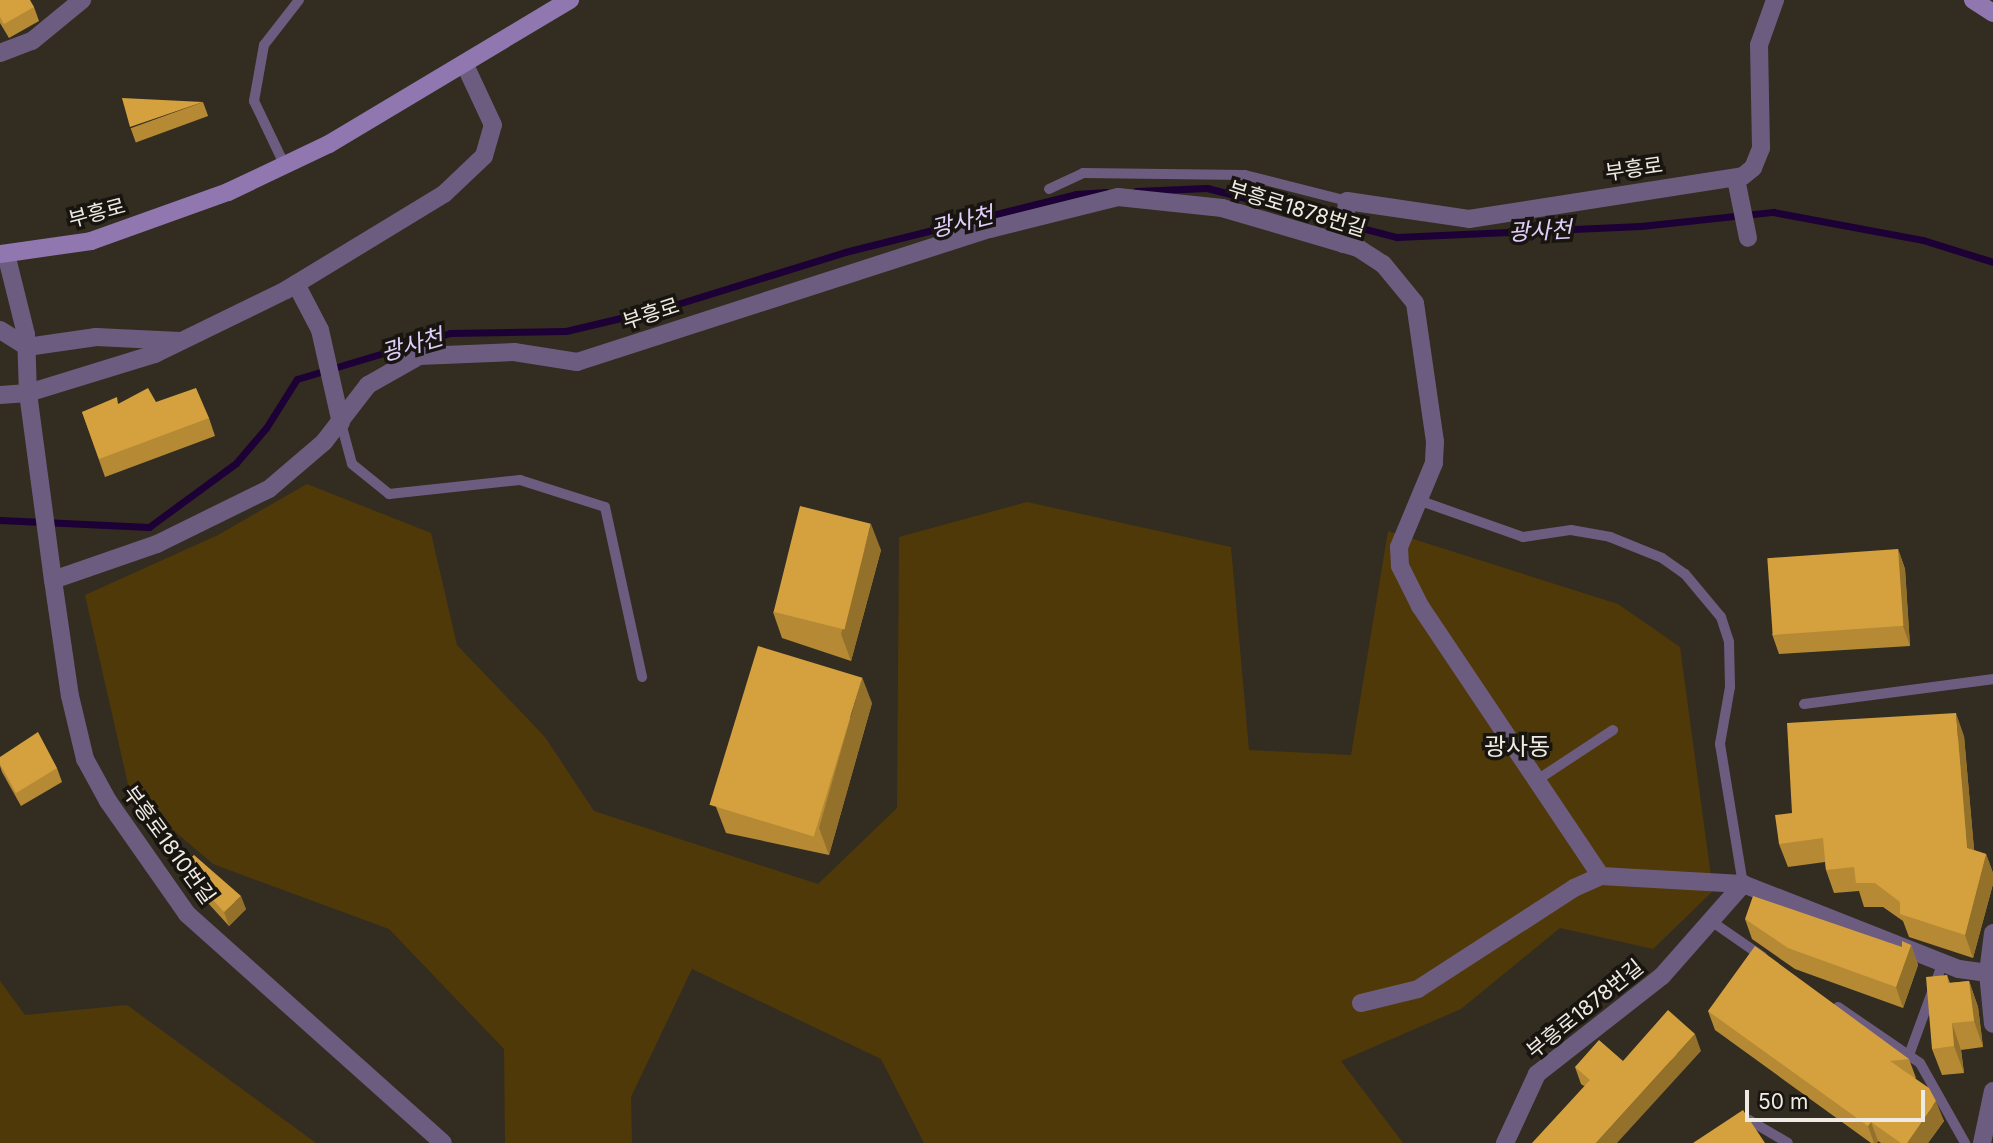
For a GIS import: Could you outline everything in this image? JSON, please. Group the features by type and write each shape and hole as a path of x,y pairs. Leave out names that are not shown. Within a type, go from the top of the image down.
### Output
{"main road":[{"name":"부흥로","path":"3,254 91,241 139,226 285,166 465,65 570,0"},
{"path":"1973,0 1993,13"}],"street":[{"path":"0,53 33,40 82,0"},
{"path":"1747,235 1736,179 1753,169 1761,148 1759,45 1775,0"},
{"path":"0,395 28,393 155,354 296,284 444,194 484,156 493,125 465,65"},
{"name":"부흥로","path":"1347,205 1469,219 1653,188 1736,179"},
{"name":"부흥로1878번길","path":"990,229 1118,197 1222,208 1343,242 1383,264 1415,303 1435,442 1434,463 1399,547 1400,566 1420,606 1601,876"},
{"path":"1343,242 1347,205"},
{"name":"부흥로","path":"53,580 157,544 269,489 368,385 419,356 514,352 577,362 990,229"},
{"path":"3,254 27,347 28,393"},
{"path":"296,284 320,330 338,416"},
{"path":"0,330 27,347 96,337 181,341"},
{"name":"부흥로1810번길","path":"28,393 35,416 36,453 70,696 85,759 115,811 187,914 443,1143"},
{"path":"1361,1003 1418,989 1574,888 1601,876 1743,884 1942,962 1988,973"},
{"name":"부흥로1878번길","path":"1505,1143 1537,1074 1662,976 1743,884"},
{"path":"1993,933 1988,973 1993,1024"},
{"path":"1982,1143 1993,1090"}],"lane":[{"path":"285,166 254,101 264,45 299,0"},
{"path":"1049,190 1083,173 1245,175 1347,205"},
{"path":"338,416 352,464 390,494 520,480 605,508 642,677"},
{"path":"1419,500 1522,537 1571,530 1610,537 1662,558 1685,574 1721,617 1729,642 1730,687 1720,744 1743,884"},
{"path":"1804,704 1993,679"},
{"path":"1537,780 1613,730"},
{"path":"1711,921 1777,966"},
{"path":"1909,1055 1942,962"},
{"path":"1832,1003 1909,1055 1925,1069 1965,1143"},
{"path":"1729,1129 1749,1120 1788,1143"}],"shaded area":[{"path":"307,484 431,533 457,645 545,737 594,811 818,884 897,808 899,537 1027,502 1231,547 1249,750 1351,755 1388,531 1618,604 1680,647 1713,891 1653,949 1560,928 1461,1009 1341,1061 1403,1143 924,1143 881,1059 692,969 631,1097 632,1143 505,1143 504,1049 389,929 213,864 130,793 85,595 218,535"},
{"path":"0,981 25,1015 127,1005 316,1143 0,1143"}],"building":[{"path":"0,0 30,0 34,7 4,24 0,17"},
{"path":"122,98 203,102 130,127"},
{"path":"148,388 156,402 196,388 209,418 99,459 82,412 117,397 118,404"},
{"path":"800,506 871,524 844,629 774,612"},
{"path":"1898,549 1903,626 1773,635 1767,558"},
{"path":"758,646 862,678 814,837 709,805"},
{"path":"1956,713 1967,848 1986,854 1965,935 1900,914 1900,902 1875,883 1856,883 1854,867 1826,870 1823,838 1779,844 1775,815 1792,813 1787,723"},
{"path":"38,732 57,768 16,793 0,764 0,757"},
{"path":"194,855 241,896 224,912 182,866"},
{"path":"1753,896 1902,947 1902,941 1911,945 1896,987 1788,948 1745,919"},
{"path":"1755,946 1909,1059 1890,1061 1929,1088 1936,1101 1907,1143 1901,1143 1871,1122 1868,1126 1708,1011"},
{"path":"1947,975 1948,983 1969,981 1974,1021 1952,1023 1954,1046 1932,1049 1926,977"},
{"path":"1668,1010 1695,1034 1596,1143 1532,1143 1590,1080 1575,1067 1599,1040 1623,1061"},
{"path":"1743,1110 1765,1143 1693,1143"}],"waterway":[{"name":"광사천","path":"1136,191 1207,188 1397,237 1641,226 1773,212 1923,240 1993,262"},
{"name":"광사천","path":"0,520 149,527 236,463 266,428 297,379 450,333 566,331 671,306 845,252 1076,194 1106,192"}],"district":[{"name":"광사동","path":"1517,747"}]}
